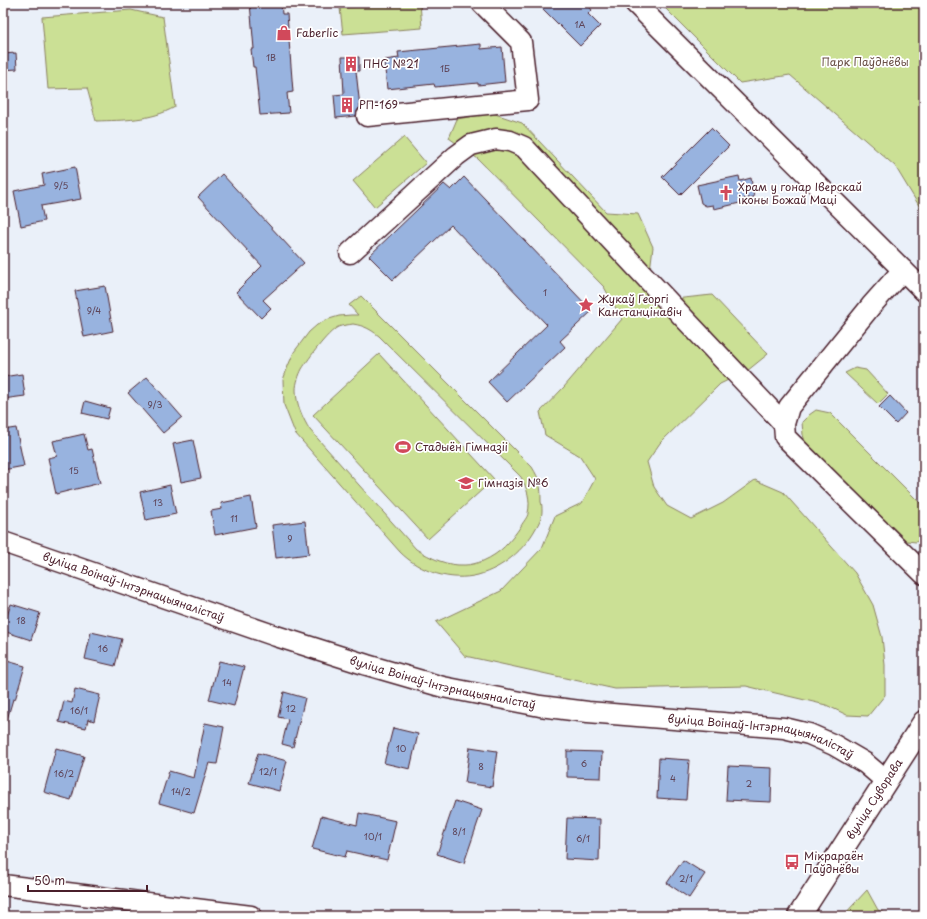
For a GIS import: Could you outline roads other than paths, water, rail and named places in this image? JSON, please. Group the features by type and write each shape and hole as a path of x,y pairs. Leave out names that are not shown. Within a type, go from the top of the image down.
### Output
{"main road":[{"name":"вуліца Суворава","path":"799,916 924,722"}],"street":[{"path":"367,116 528,100 520,42 482,3"},
{"path":"636,3 924,291"},
{"path":"350,253 456,156 471,145 496,139 510,141 524,147 784,424"},
{"path":"903,270 870,306 789,407 784,424 785,438 924,574"},
{"name":"вуліца Воінаў-Інтэрнацыяналістаў","path":"3,542 276,636 443,687 588,712 784,728 809,734 834,745 865,763 886,781"},
{"path":"3,885 251,916"}],"place":[{"name":"Faberlic","path":"284,33"},
{"name":"ПНС №21","path":"351,64"},
{"name":"РП-169","path":"347,105"},
{"name":"Храм у гонар Іверскай іконы Божай Маці","path":"726,193"},
{"name":"Жукаў Георгі Канстанцінавіч","path":"586,305"},
{"name":"Стадыён Гімназіі","path":"403,447"},
{"name":"Гімназія №6","path":"466,483"},
{"name":"Мікрараён Паўднёвы","path":"792,862"}],"park label":[{"name":"Парк Паўднёвы","path":"865,62"}]}
